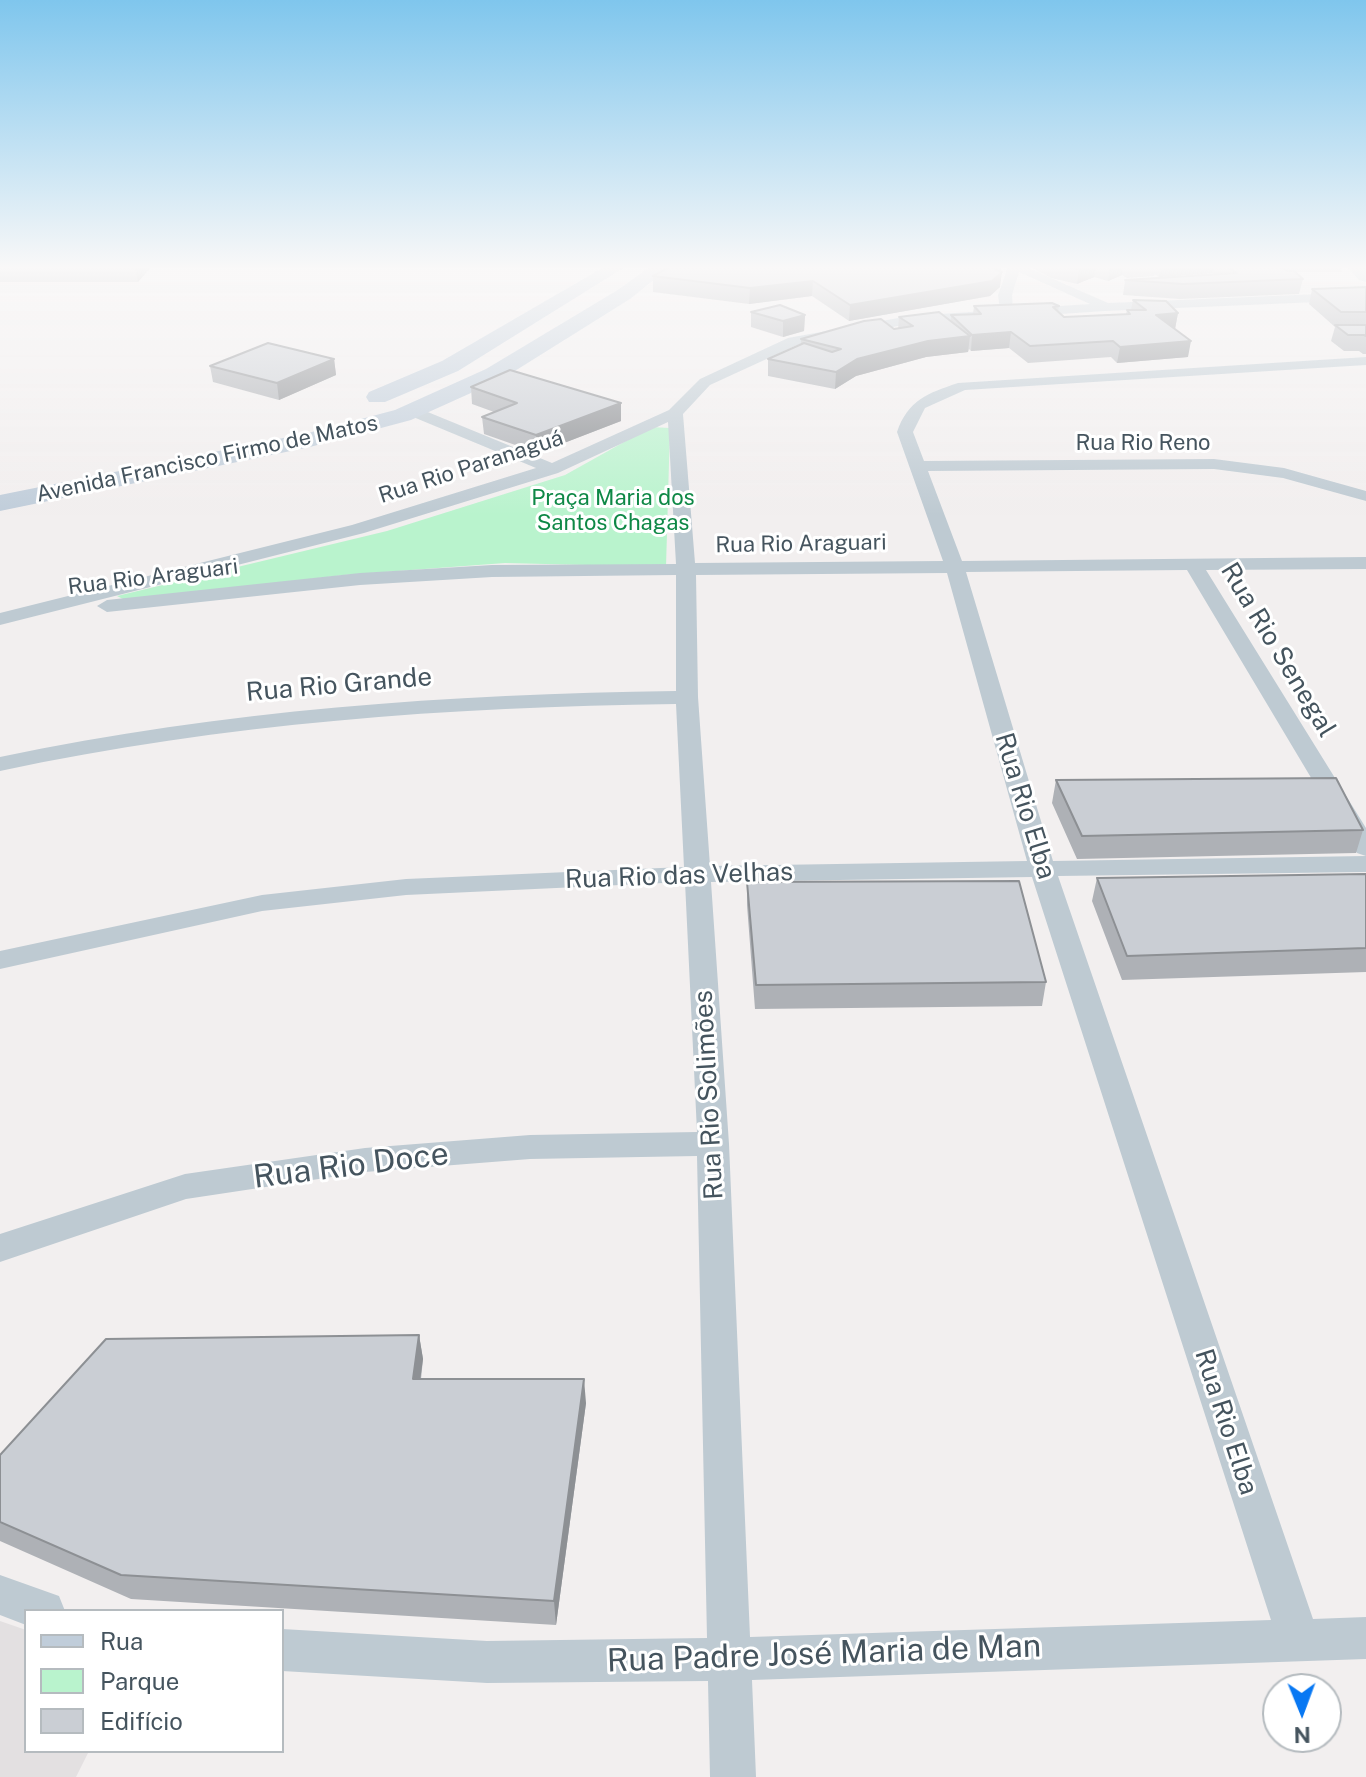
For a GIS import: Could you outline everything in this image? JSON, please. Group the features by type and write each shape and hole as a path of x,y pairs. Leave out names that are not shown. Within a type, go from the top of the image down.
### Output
{"street":[{"name":"Avenida Francisco Firmo de Matos","path":"352,405 450,366 477,350"},
{"name":"Avenida Francisco Firmo de Matos","path":"0,503 310,440 412,411 494,374 533,350"},
{"name":"Rua Rio Paranaguá","path":"0,619 358,529 552,469 675,413 705,382 774,350"},
{"name":"Rua Rio Elba","path":"1299,1640 1042,868 954,565 905,432 910,413 927,398 963,386 1366,361"},
{"path":"412,411 552,469"},
{"name":"Rua Rio Solimões","path":"675,413 686,570 687,697 713,1144 733,1777"},
{"name":"Rua Rio Reno","path":"917,466 1214,464 1284,473 1366,496"},
{"name":"Rua Rio Araguari","path":"0,619 360,579 492,571 1366,563"},
{"name":"Rua Rio Senegal","path":"1193,564 1366,848"},
{"name":"Rua Rio Grande","path":"0,764 80,745 367,707 513,699 687,697"},
{"name":"Rua Rio das Velhas","path":"0,960 262,903 406,887 697,874 1366,864"},
{"name":"Rua Rio Doce","path":"0,1248 185,1187 365,1160 530,1147 713,1144"},
{"path":"0,1595 38,1609"},
{"name":"Rua Padre José Maria de Man","path":"284,1650 487,1662 729,1659 1366,1638"}],"shaded area":[{"path":"0,1621 24,1629 24,1753 88,1753 76,1777 0,1777"}],"green space":[{"name":"Praça Maria dos Santos Chagas","path":"651,427 670,428 666,567 505,563 344,575 127,601 117,596 387,531 565,475"}],"building":[{"path":"251,350 297,350 334,359 277,383 210,366"},
{"path":"788,350 893,350 857,359 836,372 768,359"},
{"path":"510,370 621,403 536,435 482,417 517,403 471,387"},
{"path":"1336,778 1363,830 1082,836 1056,780"},
{"path":"1366,874 1366,948 1127,956 1097,878"},
{"path":"1019,881 1046,982 756,985 747,882"},
{"path":"419,1335 413,1379 584,1379 554,1601 121,1575 0,1522 0,1455 106,1339"}]}
